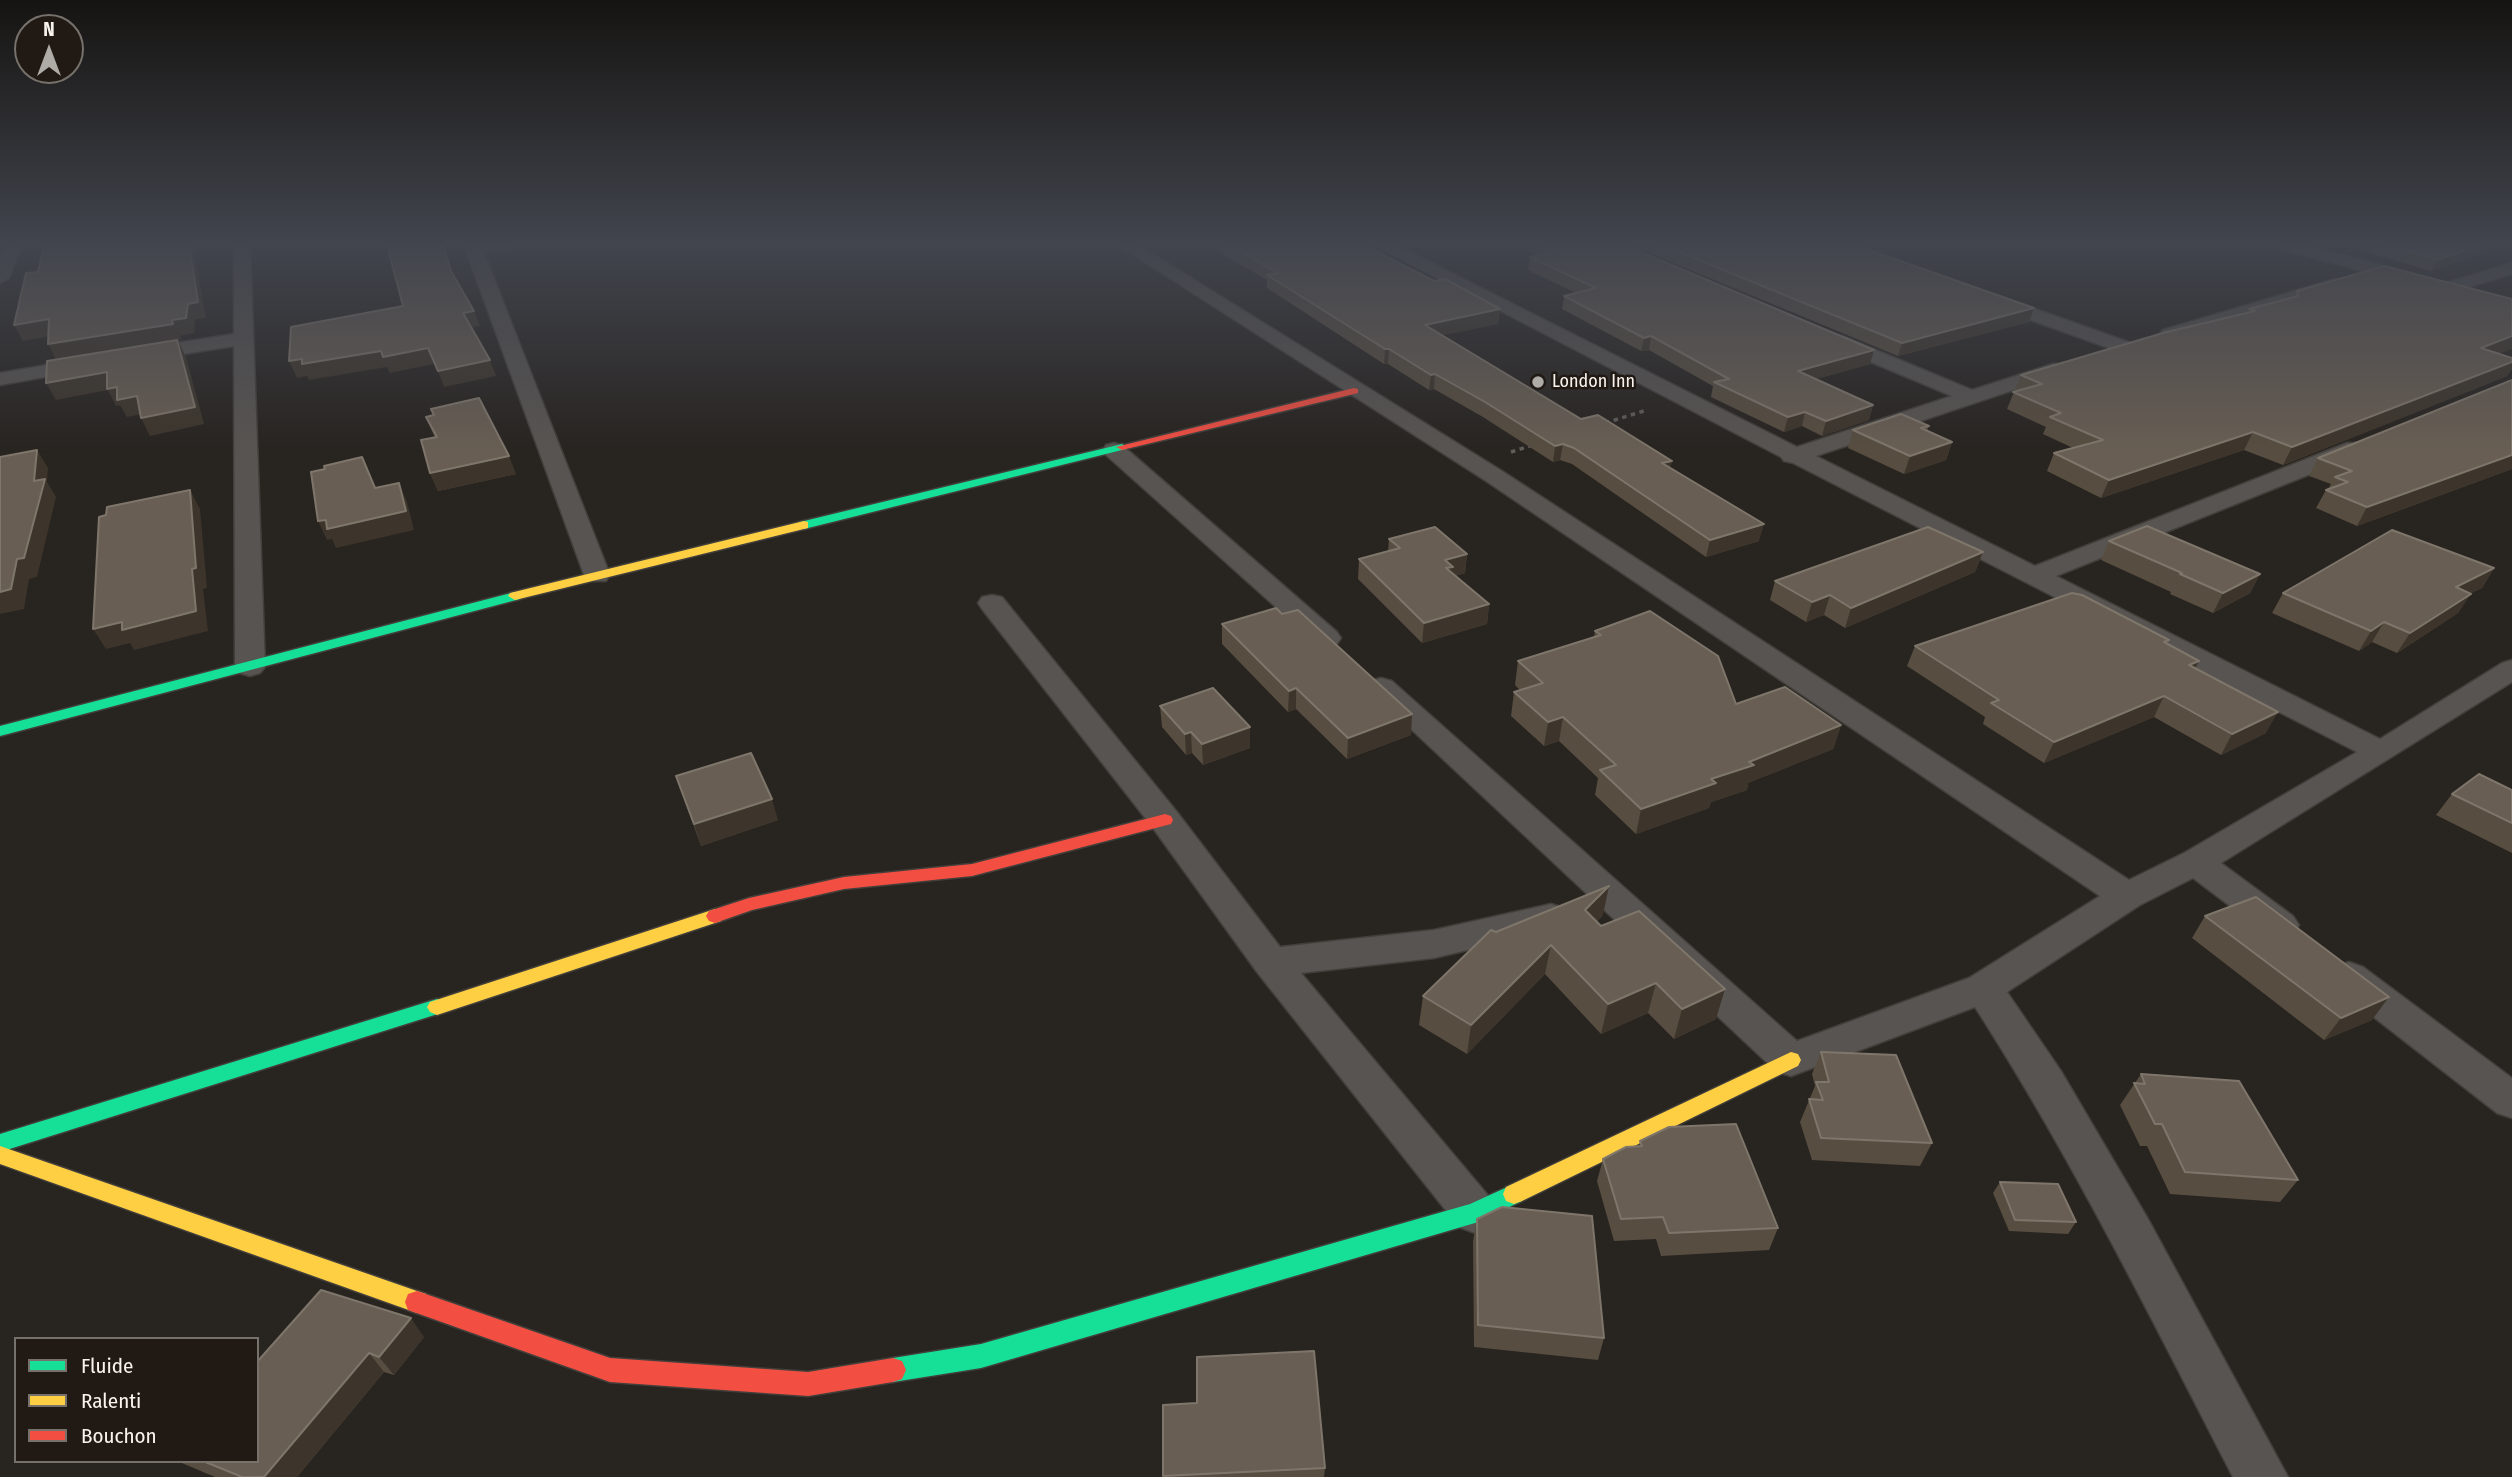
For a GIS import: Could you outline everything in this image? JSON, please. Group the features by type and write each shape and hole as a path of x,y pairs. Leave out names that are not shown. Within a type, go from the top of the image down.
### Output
{"street":[{"path":"243,314 250,667"},
{"path":"498,314 597,575"},
{"path":"1234,314 1474,464 2127,896"},
{"path":"1516,314 2381,752"},
{"path":"2041,314 2140,344"},
{"path":"1793,456 1969,396 2237,314"},
{"path":"1814,331 1969,396"},
{"path":"0,379 244,338"},
{"path":"0,730 597,575 1354,391"},
{"path":"2034,576 2372,441"},
{"path":"1114,450 1351,660 1791,1059"},
{"path":"992,603 1165,820 1270,962 1475,1213"},
{"path":"0,1154 611,1370 808,1384 981,1356 1475,1213 1791,1059 1983,988 2127,896 2196,862 2381,752 2512,669"},
{"path":"0,1143 618,950 749,904 844,883 972,870 1165,820"},
{"path":"2196,862 2512,1101"},
{"path":"1270,962 1434,944 1563,914 1609,894"},
{"path":"1983,988 2053,1095 2132,1234 2261,1477"}],"path":[{"path":"1604,423 1682,399"},
{"path":"1474,464 1539,443"}],"building":[{"path":"17,314 187,314 186,318 172,320 173,324 48,344 49,319 14,325"},
{"path":"361,314 464,314 490,360 438,371 428,348 383,357 381,351 302,364 302,359 289,361 291,327"},
{"path":"1329,314 1477,314 1425,325 1581,419 1598,415 1672,461 1662,463 1764,524 1710,540 1574,448 1563,444 1555,446 1485,402 1385,349"},
{"path":"1598,314 1788,314 1874,350 1798,371 1873,405 1826,421 1805,412 1788,417 1714,382 1729,379 1651,336 1644,338"},
{"path":"1831,314 2012,314 1902,343"},
{"path":"2243,314 2512,314 2512,336 2481,348 2512,358 2512,362 2292,447 2253,432 2109,480 2054,453 2103,440 2050,417 2061,413 2013,392 2042,384 2021,375 2163,333"},
{"path":"177,340 195,407 141,418 137,396 117,400 117,387 107,389 107,372 46,383 47,361"},
{"path":"2512,380 2512,455 2367,507 2326,490 2348,482 2335,477 2352,471 2318,458"},
{"path":"479,398 509,456 430,473 421,440 437,437 426,417 434,415 431,409"},
{"path":"1901,414 1929,426 1921,428 1952,442 1910,456 1853,430"},
{"path":"37,450 34,481 45,479 24,558 17,559 11,589 0,592 0,457"},
{"path":"362,457 375,488 399,483 406,511 327,529 326,520 318,521 311,472"},
{"path":"190,490 196,568 192,569 196,611 122,630 122,622 93,629 99,517 106,515 107,507"},
{"path":"2147,526 2260,574 2223,593 2109,541"},
{"path":"1435,527 1467,554 1445,560 1453,567 1446,568 1489,604 1424,623 1359,559 1400,548 1389,539"},
{"path":"1928,527 1983,552 1851,608 1830,595 1812,602 1775,581"},
{"path":"2392,530 2494,568 2456,587 2471,594 2410,633 2384,622 2371,631 2283,593"},
{"path":"2072,593 2082,595 2169,640 2164,642 2199,661 2189,665 2278,712 2232,734 2164,696 2054,742 1991,703 1999,700 1915,646"},
{"path":"1276,608 1282,614 1298,610 1412,714 1348,738 1296,688 1289,691 1222,624"},
{"path":"1650,611 1718,656 1736,704 1785,687 1841,725 1749,762 1754,765 1711,779 1716,783 1641,809 1600,770 1616,765 1563,717 1548,722 1514,692 1543,683 1518,661 1601,635 1595,631"},
{"path":"1213,688 1250,727 1202,744 1191,732 1185,734 1160,706"},
{"path":"751,753 772,799 694,824 676,776"},
{"path":"2479,774 2512,790 2512,823 2452,794"},
{"path":"1609,886 1585,910 1601,926 1639,911 1725,989 1682,1009 1656,983 1608,1004 1551,945 1471,1025 1423,996 1491,930 1496,932"},
{"path":"2256,897 2389,997 2341,1018 2205,916"},
{"path":"1821,1052 1896,1055 1932,1143 1821,1138 1809,1099 1823,1100 1816,1082 1829,1082"},
{"path":"2141,1074 2239,1081 2298,1180 2185,1172 2162,1124 2155,1124 2134,1083 2145,1084"},
{"path":"1736,1124 1778,1228 1669,1233 1663,1217 1621,1219 1603,1159 1626,1147 1642,1146 1640,1141 1669,1127"},
{"path":"2000,1182 2058,1184 2076,1222 2015,1220"},
{"path":"1502,1207 1592,1216 1604,1338 1478,1325 1477,1219"},
{"path":"321,1290 411,1318 379,1357 369,1353 264,1477 242,1477 208,1463 259,1463 259,1360"},
{"path":"1314,1351 1325,1468 1163,1476 1163,1405 1197,1403 1197,1357"}],"traffic: fast":[{"path":"804,525 1122,447"},
{"path":"0,731 515,596"},
{"path":"0,1143 437,1007"},
{"path":"893,1370 981,1356 1475,1213 1514,1194"}],"traffic: slow":[{"path":"515,596 804,525"},
{"path":"437,1007 715,916"},
{"path":"1514,1194 1791,1060"},
{"path":"0,1155 417,1302"}],"traffic: jam":[{"path":"1122,447 1354,391"},
{"path":"715,916 749,904 844,883 972,870 1165,820"},
{"path":"417,1302 610,1370 808,1384 893,1370"}],"place":[{"name":"London Inn","path":"1538,382"}]}
